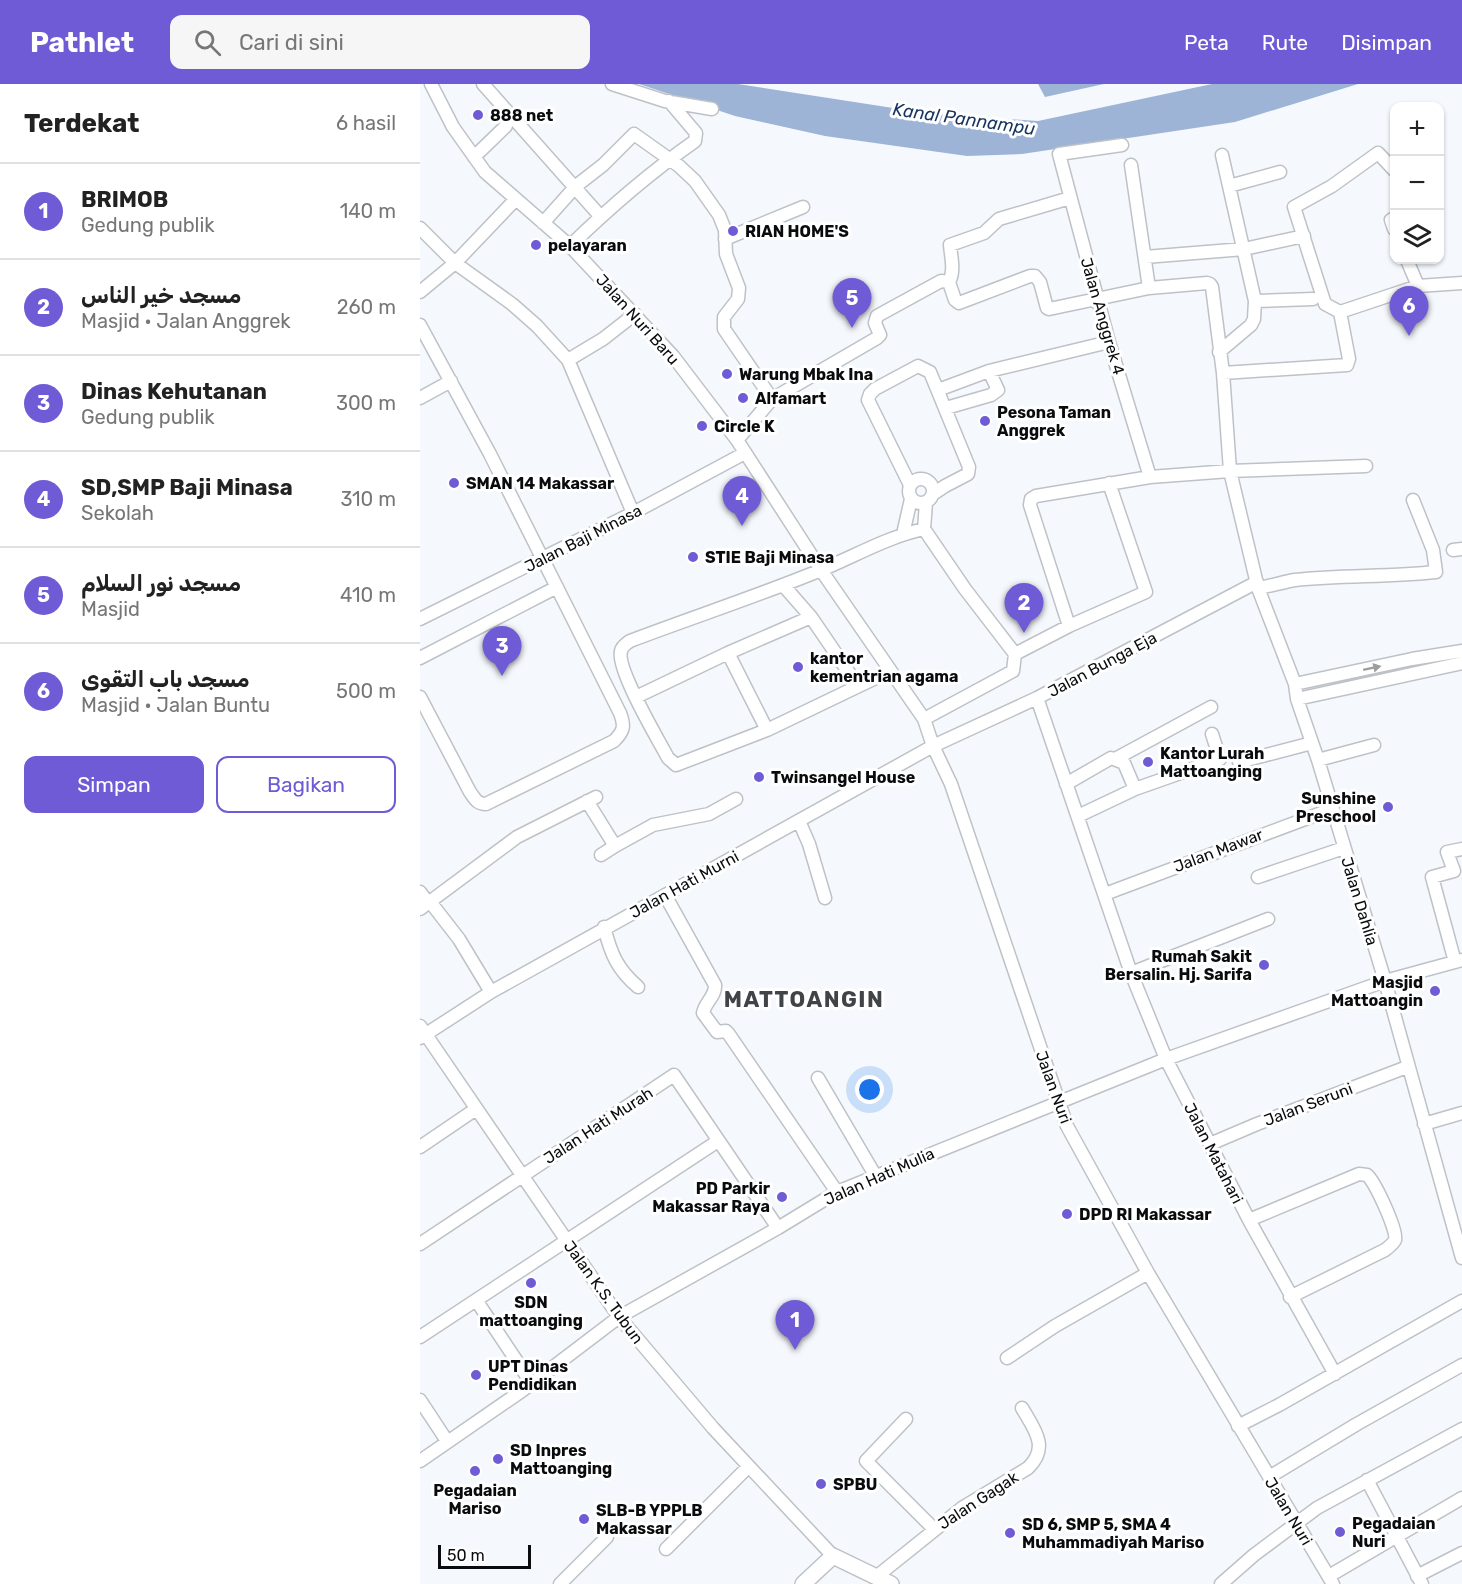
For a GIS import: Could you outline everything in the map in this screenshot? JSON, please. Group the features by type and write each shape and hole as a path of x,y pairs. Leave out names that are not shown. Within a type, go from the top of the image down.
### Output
{"main road":[{"path":"803,1584 833,1556 891,1584"}],"street":[{"name":"Jalan Nuri Baru","path":"431,84 453,127 485,172 570,246 673,356 737,440 821,570"},
{"path":"483,84 576,186 601,217"},
{"path":"612,84 669,101 711,109"},
{"path":"570,246 667,159 695,141 697,135 692,126 669,101"},
{"path":"474,157 506,126"},
{"path":"543,224 576,186 603,165 634,134 678,166 695,181 718,215 725,230 726,254 739,288 739,294 738,299 724,317 724,329 772,399"},
{"name":"Jalan Anggrek 4","path":"1122,145 1059,154 1109,342 1150,477"},
{"path":"1390,165 1378,153 1332,186 1294,207 1325,304 1340,312 1418,286 1462,283"},
{"path":"1219,352 1247,330 1254,319 1255,301 1222,155"},
{"path":"1070,198 999,219 984,233 950,245 953,268 949,282 955,300 959,303 1030,276 1038,278 1049,309 1149,288 1131,165"},
{"path":"1229,186 1280,172"},
{"path":"420,292 454,263 515,200"},
{"path":"725,239 803,207"},
{"path":"420,228 454,263 512,304 537,326 568,360 633,513"},
{"path":"1145,257 1244,249 1304,236"},
{"path":"1409,264 1418,286"},
{"path":"737,440 772,399 877,338 880,335 875,321 880,313 934,283 941,280 949,282"},
{"name":"Jalan Dahlia","path":"1149,288 1210,284 1212,287 1223,374 1230,471 1258,585 1294,684 1385,981 1407,1067 1462,1258"},
{"path":"1255,301 1313,299"},
{"path":"1223,374 1347,365 1349,362 1340,312"},
{"path":"568,360 603,339 635,314"},
{"path":"420,325 544,557 620,713 624,728 614,741 486,804 481,804 470,792 420,697"},
{"path":"938,390 989,371 1109,342"},
{"path":"911,499 917,503 965,476 969,470 930,372 922,366 915,367 875,389 868,400 904,473 914,482"},
{"path":"946,408 991,395 998,390 989,371"},
{"path":"420,398 451,381"},
{"name":"Jalan Baji Minasa","path":"420,619 633,513 745,453"},
{"path":"1069,626 1030,505 1031,499 1041,495 1150,477 1230,471 1366,466"},
{"path":"914,482 927,480 934,492 924,529 965,589 1015,654 1013,671 924,719"},
{"path":"903,534 911,499 909,492 914,482"},
{"path":"1015,654 1069,626 1146,592 1109,483"},
{"name":"Jalan Bunga Eja","path":"939,744 1037,698 1258,585 1296,580 1390,577 1436,572 1433,550 1413,500"},
{"path":"890,671 767,730 676,765 668,758 636,697 621,661 620,652 622,647 630,641 723,609 903,534 924,529"},
{"name":"Jalan Nuri","path":"821,570 939,744 1067,1126 1148,1273 1331,1580"},
{"path":"783,585 811,617 858,686"},
{"path":"420,658 557,587"},
{"path":"636,697 811,617"},
{"path":"1294,684 1462,651"},
{"path":"728,653 767,730"},
{"path":"1412,659 1414,674"},
{"path":"1297,699 1462,663"},
{"path":"1342,674 1345,689"},
{"name":"Jalan Matahari","path":"1037,698 1131,973 1166,1059 1290,1297 1335,1374"},
{"path":"1115,759 1211,707"},
{"path":"1078,816 1135,789 1220,759 1212,734"},
{"path":"1239,762 1312,743"},
{"name":"Jalan Hati Murni","path":"422,1032 604,927 939,744"},
{"path":"1318,760 1374,745"},
{"path":"1066,784 1111,758 1124,763 1135,789"},
{"path":"427,905 517,837 591,799 615,846"},
{"path":"601,855 653,825 709,814 736,799"},
{"name":"Jalan Mawar","path":"1105,894 1332,809"},
{"path":"799,821 809,844 825,898"},
{"path":"1258,877 1344,848"},
{"path":"1459,961 1432,877 1454,871 1447,852 1462,849"},
{"path":"420,892 427,905 459,939 491,992"},
{"path":"665,895 715,985 715,993 705,1005 703,1013 717,1032 726,1031 728,1033 837,1192"},
{"path":"1131,973 1268,919"},
{"path":"604,927 613,958 621,971 638,987"},
{"name":"Jalan Hati Mulia","path":"420,1461 532,1384 619,1317 778,1228 837,1192 1166,1059 1385,981 1459,961"},
{"name":"Jalan K.S. Tubun","path":"422,1032 619,1317 748,1467 833,1556"},
{"name":"Jalan Seruni","path":"1210,1144 1407,1067"},
{"name":"Jalan Hati Murah","path":"420,1244 674,1075 718,1141"},
{"path":"818,1078 875,1175"},
{"path":"420,1147 476,1109"},
{"path":"1424,1124 1462,1113"},
{"path":"420,1337 718,1141 778,1228"},
{"path":"1249,1220 1359,1174 1368,1175 1374,1183 1395,1233 1393,1243 1385,1250 1290,1297"},
{"path":"1007,1358 1065,1320 1148,1273"},
{"path":"476,1300 532,1384"},
{"path":"1238,1426 1335,1374 1462,1301"},
{"path":"1269,1477 1462,1365"},
{"path":"420,1400 447,1442"},
{"name":"Jalan Gagak","path":"876,1577 962,1508 1029,1468 1039,1455 1038,1439 1022,1408"},
{"path":"906,1419 866,1461 934,1529"},
{"path":"1221,1584 1296,1523 1334,1498 1462,1429"},
{"path":"666,1549 748,1467"},
{"path":"1367,1480 1419,1580 1462,1553"},
{"path":"1331,1580 1396,1536 1462,1498"},
{"path":"560,1584 607,1538"}],"water":[{"name":"Kanal Pannampu","path":"639,84 738,84 932,114 1038,121 1212,84 1358,84 1235,122 1022,154 967,156 825,136 735,116"},
{"path":"1038,84 1104,84 1045,97"}],"place":[{"name":"888 net","path":"478,115"},
{"name":"RIAN HOME'S","path":"733,231"},
{"name":"pelayaran","path":"536,245"},
{"name":"مسجد نور السلام","path":"852,328"},
{"name":"مسجد باب التقوى","path":"1409,336"},
{"name":"Warung Mbak Ina","path":"727,374"},
{"name":"Alfamart","path":"743,398"},
{"name":"Pesona Taman Anggrek","path":"985,421"},
{"name":"Circle K","path":"702,426"},
{"name":"SMAN 14 Makassar","path":"454,483"},
{"name":"SD,SMP Baji Minasa","path":"742,526"},
{"name":"STIE Baji Minasa","path":"693,557"},
{"name":"مسجد خير الناس","path":"1024,633"},
{"name":"kantor kementrian agama","path":"798,667"},
{"name":"Dinas Kehutanan","path":"502,676"},
{"name":"Kantor Lurah Mattoanging","path":"1148,762"},
{"name":"Twinsangel House","path":"759,777"},
{"name":"Sunshine Preschool","path":"1388,807"},
{"name":"Rumah Sakit Bersalin. Hj. Sarifa","path":"1264,965"},
{"name":"Masjid Mattoangin","path":"1435,991"},
{"name":"PD Parkir Makassar Raya","path":"782,1197"},
{"name":"DPD RI Makassar","path":"1067,1214"},
{"name":"SDN mattoanging","path":"531,1283"},
{"name":"BRIMOB","path":"795,1350"},
{"name":"UPT Dinas Pendidikan","path":"476,1375"},
{"name":"SD Inpres Mattoanging","path":"498,1459"},
{"name":"Pegadaian Mariso","path":"475,1471"},
{"name":"SPBU","path":"821,1484"},
{"name":"SLB-B YPPLB Makassar","path":"584,1519"},
{"name":"Pegadaian Nuri","path":"1340,1532"},
{"name":"SD 6, SMP 5, SMA 4 Muhammadiyah Mariso","path":"1010,1533"}],"district":[{"name":"MATTOANGIN","path":"804,999"}]}
